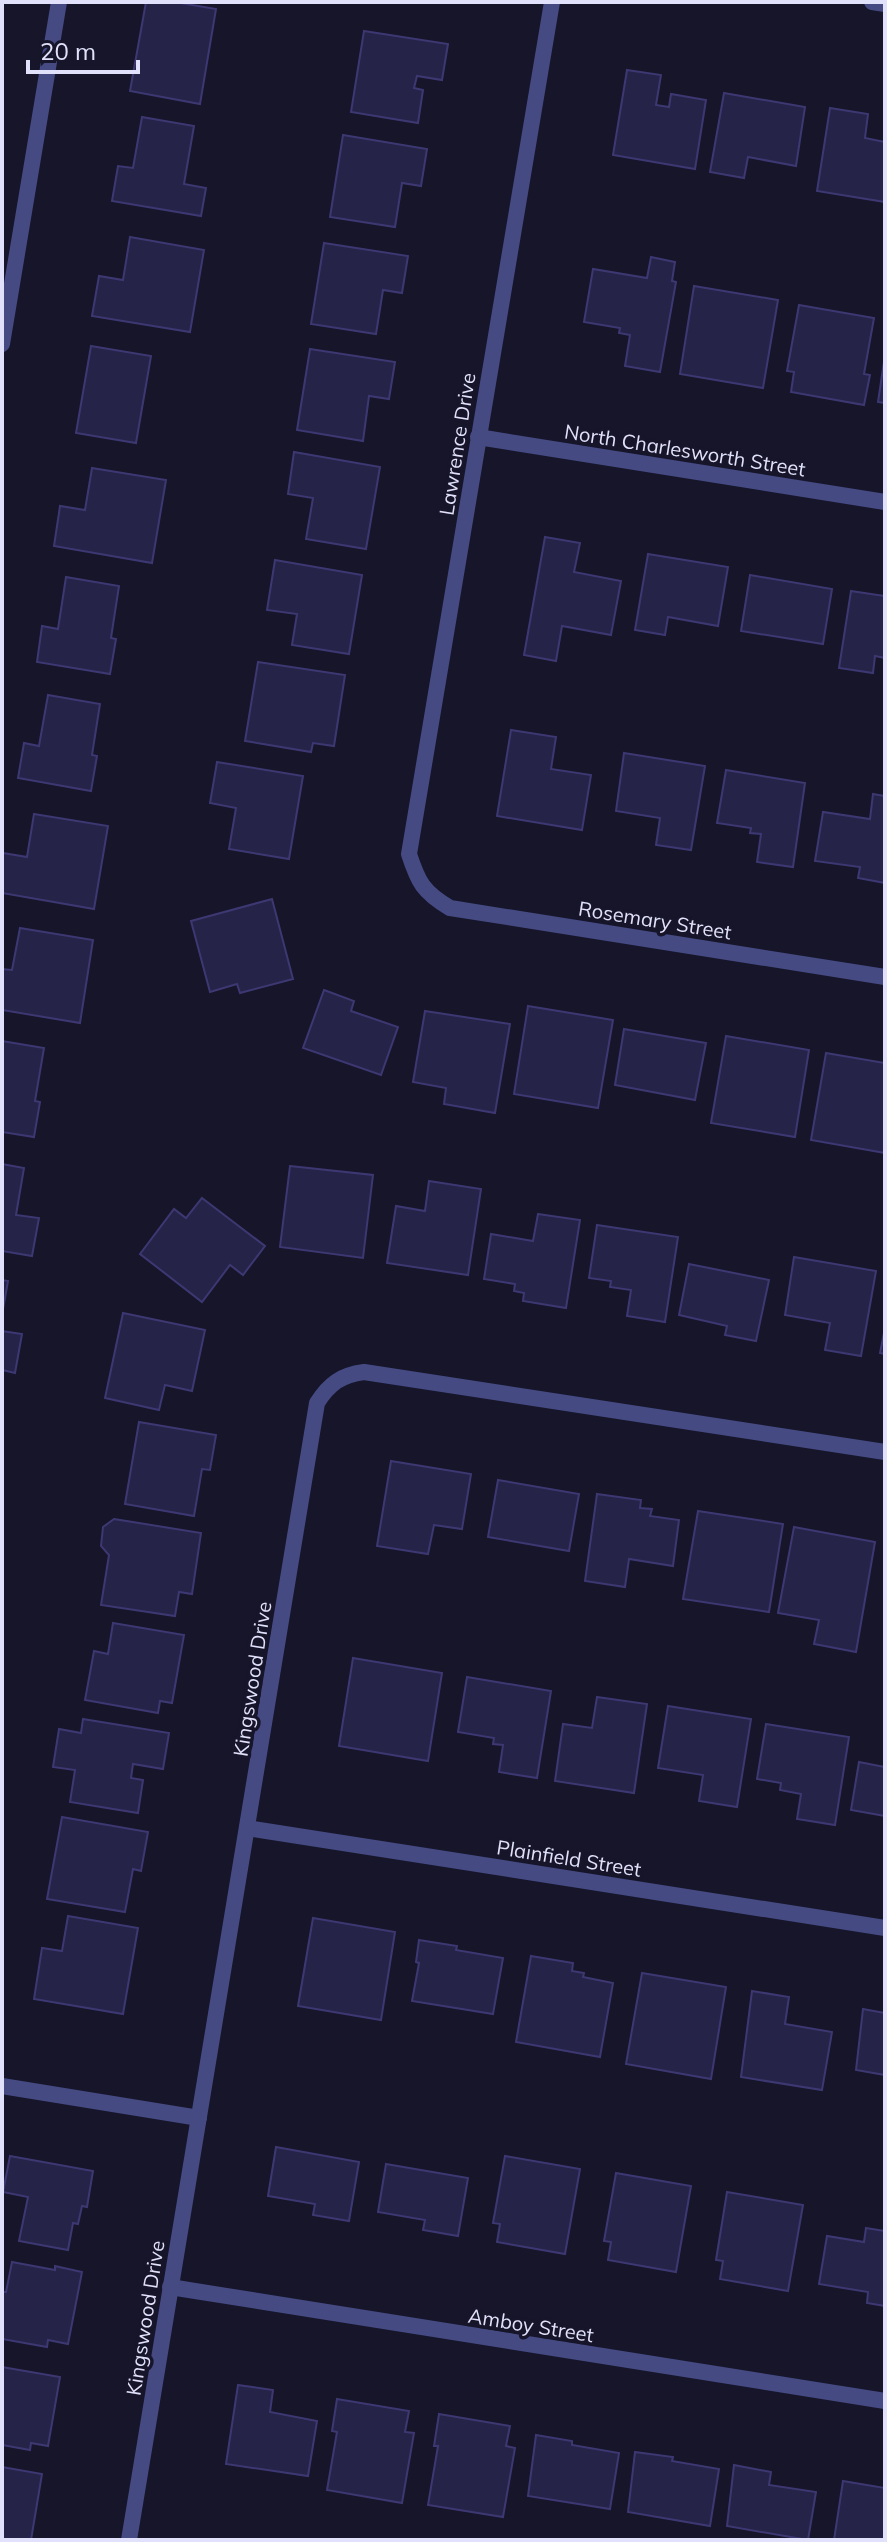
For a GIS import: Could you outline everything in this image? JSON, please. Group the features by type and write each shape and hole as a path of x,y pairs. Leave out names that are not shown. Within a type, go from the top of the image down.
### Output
{"street":[{"path":"2,344 59,2"},
{"name":"Lawrence Drive","path":"425,889 418,880 409,854 552,2"},
{"path":"872,2 885,4"},
{"name":"North Charlesworth Street","path":"478,437 885,502"},
{"name":"Rosemary Street","path":"425,889 450,908 885,977"},
{"name":"Kingswood Drive","path":"129,2540 317,1403 326,1388 338,1379 364,1372 885,1452"},
{"name":"Plainfield Street","path":"247,1828 885,1928"},
{"path":"2,2086 199,2118"},
{"name":"Amboy Street","path":"170,2287 885,2401"}],"building":[{"path":"146,2 175,2 216,9 200,104 130,91"},
{"path":"364,31 448,44 442,80 417,76 414,88 423,90 418,123 351,112"},
{"path":"627,70 661,75 656,105 669,107 671,94 706,100 695,169 613,155"},
{"path":"724,93 805,107 796,166 748,157 744,178 710,172"},
{"path":"830,108 868,114 865,138 885,142 885,202 817,191"},
{"path":"142,117 194,126 184,184 206,188 201,216 112,201 118,166 133,168"},
{"path":"343,135 427,149 421,186 402,183 395,227 330,217"},
{"path":"130,237 204,250 190,332 92,316 99,276 123,280"},
{"path":"324,243 408,256 402,293 383,290 376,334 311,324"},
{"path":"651,257 675,262 672,281 676,282 660,372 625,366 630,335 619,333 620,328 584,322 593,269 647,278"},
{"path":"694,286 778,300 763,388 680,374"},
{"path":"799,305 874,318 864,374 870,375 864,405 791,392 794,372 787,371"},
{"path":"91,346 151,356 136,443 76,433"},
{"path":"310,349 395,362 389,399 369,396 363,441 297,430"},
{"path":"885,355 885,403 878,402"},
{"path":"294,452 380,467 366,549 306,539 313,498 288,494"},
{"path":"92,468 166,480 152,563 54,546 60,506 85,510"},
{"path":"545,537 580,543 574,572 621,581 611,635 562,626 556,661 524,655"},
{"path":"648,554 728,567 718,626 668,617 665,635 635,630"},
{"path":"275,560 362,575 349,654 292,645 297,614 267,610"},
{"path":"750,575 832,589 823,644 741,631"},
{"path":"66,577 119,586 111,638 116,639 110,674 37,662 42,626 58,629"},
{"path":"851,591 885,596 885,658 875,656 873,673 839,668"},
{"path":"258,662 345,675 334,746 313,743 311,752 245,741"},
{"path":"48,695 100,704 92,755 97,756 91,791 18,778 24,743 39,746"},
{"path":"511,730 556,737 551,769 591,775 582,830 497,816"},
{"path":"624,753 705,766 691,850 656,845 660,818 616,811"},
{"path":"217,762 303,776 289,859 229,849 236,808 210,803"},
{"path":"726,770 805,783 793,867 757,862 761,834 750,833 751,828 717,823"},
{"path":"873,794 885,796 885,883 858,878 860,867 815,861 823,812 870,819"},
{"path":"34,814 108,826 94,909 2,893 3,853 27,857"},
{"path":"272,899 293,979 240,993 237,984 210,992 191,921"},
{"path":"20,928 93,940 80,1023 2,1010 2,969 12,970"},
{"path":"324,990 354,1001 351,1011 398,1027 381,1075 303,1048"},
{"path":"528,1006 613,1020 598,1108 514,1094"},
{"path":"425,1011 510,1024 495,1113 444,1104 446,1088 413,1082"},
{"path":"624,1029 706,1043 695,1100 615,1085"},
{"path":"726,1036 809,1050 795,1137 711,1123"},
{"path":"2,1041 44,1048 35,1101 40,1102 34,1137 2,1132"},
{"path":"826,1053 885,1063 885,1153 811,1140"},
{"path":"2,1164 24,1168 16,1215 39,1218 32,1256 2,1251"},
{"path":"290,1166 373,1175 363,1258 280,1247"},
{"path":"429,1181 481,1189 468,1275 387,1263 396,1206 425,1211"},
{"path":"202,1198 265,1246 243,1275 230,1265 202,1302 140,1254 174,1209 186,1218"},
{"path":"538,1214 580,1220 566,1308 523,1301 524,1293 514,1291 515,1284 484,1279 491,1234 533,1241"},
{"path":"597,1225 678,1237 665,1322 627,1316 631,1290 610,1287 611,1281 589,1278"},
{"path":"794,1257 876,1271 861,1356 825,1350 830,1323 785,1315"},
{"path":"689,1264 769,1280 756,1341 725,1335 727,1326 679,1315"},
{"path":"2,1280 8,1281 2,1315"},
{"path":"123,1313 205,1330 192,1391 165,1385 159,1410 105,1398"},
{"path":"885,1328 885,1354 880,1353"},
{"path":"2,1331 22,1334 15,1373 2,1370"},
{"path":"139,1422 216,1435 210,1470 202,1469 194,1516 125,1504"},
{"path":"391,1461 471,1474 462,1529 434,1525 428,1554 377,1546"},
{"path":"498,1480 579,1494 569,1551 488,1537"},
{"path":"597,1494 641,1500 640,1508 652,1509 650,1516 679,1520 673,1566 629,1559 625,1587 585,1581"},
{"path":"698,1511 783,1524 769,1612 683,1599"},
{"path":"114,1519 201,1533 192,1594 179,1592 175,1616 101,1605 109,1555 101,1546 103,1527"},
{"path":"794,1527 875,1542 856,1652 814,1644 819,1620 778,1613"},
{"path":"113,1623 184,1635 172,1703 160,1701 158,1713 85,1700 94,1651 108,1654"},
{"path":"353,1658 442,1673 428,1761 339,1746"},
{"path":"467,1677 551,1691 537,1778 499,1772 503,1745 493,1744 494,1738 458,1732"},
{"path":"597,1697 647,1704 634,1793 555,1781 563,1724 592,1728"},
{"path":"668,1706 751,1719 737,1807 699,1801 703,1775 658,1768"},
{"path":"83,1719 169,1733 163,1769 133,1764 131,1778 143,1780 138,1813 70,1802 75,1770 53,1767 59,1729 81,1733"},
{"path":"766,1724 849,1737 835,1825 797,1819 801,1794 780,1790 781,1783 757,1779"},
{"path":"859,1762 885,1767 885,1816 851,1810"},
{"path":"62,1817 148,1832 141,1871 133,1869 125,1912 47,1899"},
{"path":"68,1916 138,1928 123,2014 34,1999 42,1948 62,1951"},
{"path":"313,1918 395,1932 381,2020 298,2006"},
{"path":"419,1940 503,1958 493,2014 412,2001 419,1963 416,1962"},
{"path":"531,1956 573,1963 572,1971 584,1973 583,1977 613,1983 600,2057 516,2042"},
{"path":"642,1973 726,1987 711,2079 626,2064"},
{"path":"752,1991 789,1997 785,2024 832,2032 822,2090 741,2077"},
{"path":"863,2009 885,2013 885,2075 856,2070"},
{"path":"276,2147 359,2162 349,2221 313,2215 315,2204 268,2196"},
{"path":"10,2156 93,2171 87,2207 82,2206 78,2224 73,2223 68,2250 19,2241 28,2197 3,2192"},
{"path":"505,2156 580,2169 565,2254 497,2242 500,2224 493,2223"},
{"path":"386,2164 468,2178 458,2236 423,2230 425,2220 378,2212"},
{"path":"616,2173 691,2186 676,2272 608,2260 611,2242 604,2241"},
{"path":"727,2192 803,2205 788,2291 720,2279 723,2261 716,2260"},
{"path":"866,2228 885,2231 885,2306 867,2303 868,2292 819,2284 827,2236 864,2242"},
{"path":"12,2262 82,2272 68,2344 48,2340 47,2347 2,2339 2,2292 6,2292"},
{"path":"2,2367 60,2377 48,2446 31,2443 30,2450 2,2445"},
{"path":"238,2385 273,2390 270,2412 317,2421 308,2476 226,2464"},
{"path":"337,2399 409,2411 405,2432 414,2433 402,2503 327,2490 337,2432 332,2431"},
{"path":"439,2414 510,2426 506,2446 515,2448 503,2517 428,2505 438,2446 434,2446"},
{"path":"536,2435 619,2453 610,2509 528,2496"},
{"path":"635,2452 673,2457 672,2461 719,2469 710,2526 628,2512"},
{"path":"734,2465 771,2472 769,2485 816,2492 808,2540 727,2526"},
{"path":"2,2467 42,2474 31,2540 2,2540"},
{"path":"843,2481 885,2488 885,2540 834,2540"}]}
